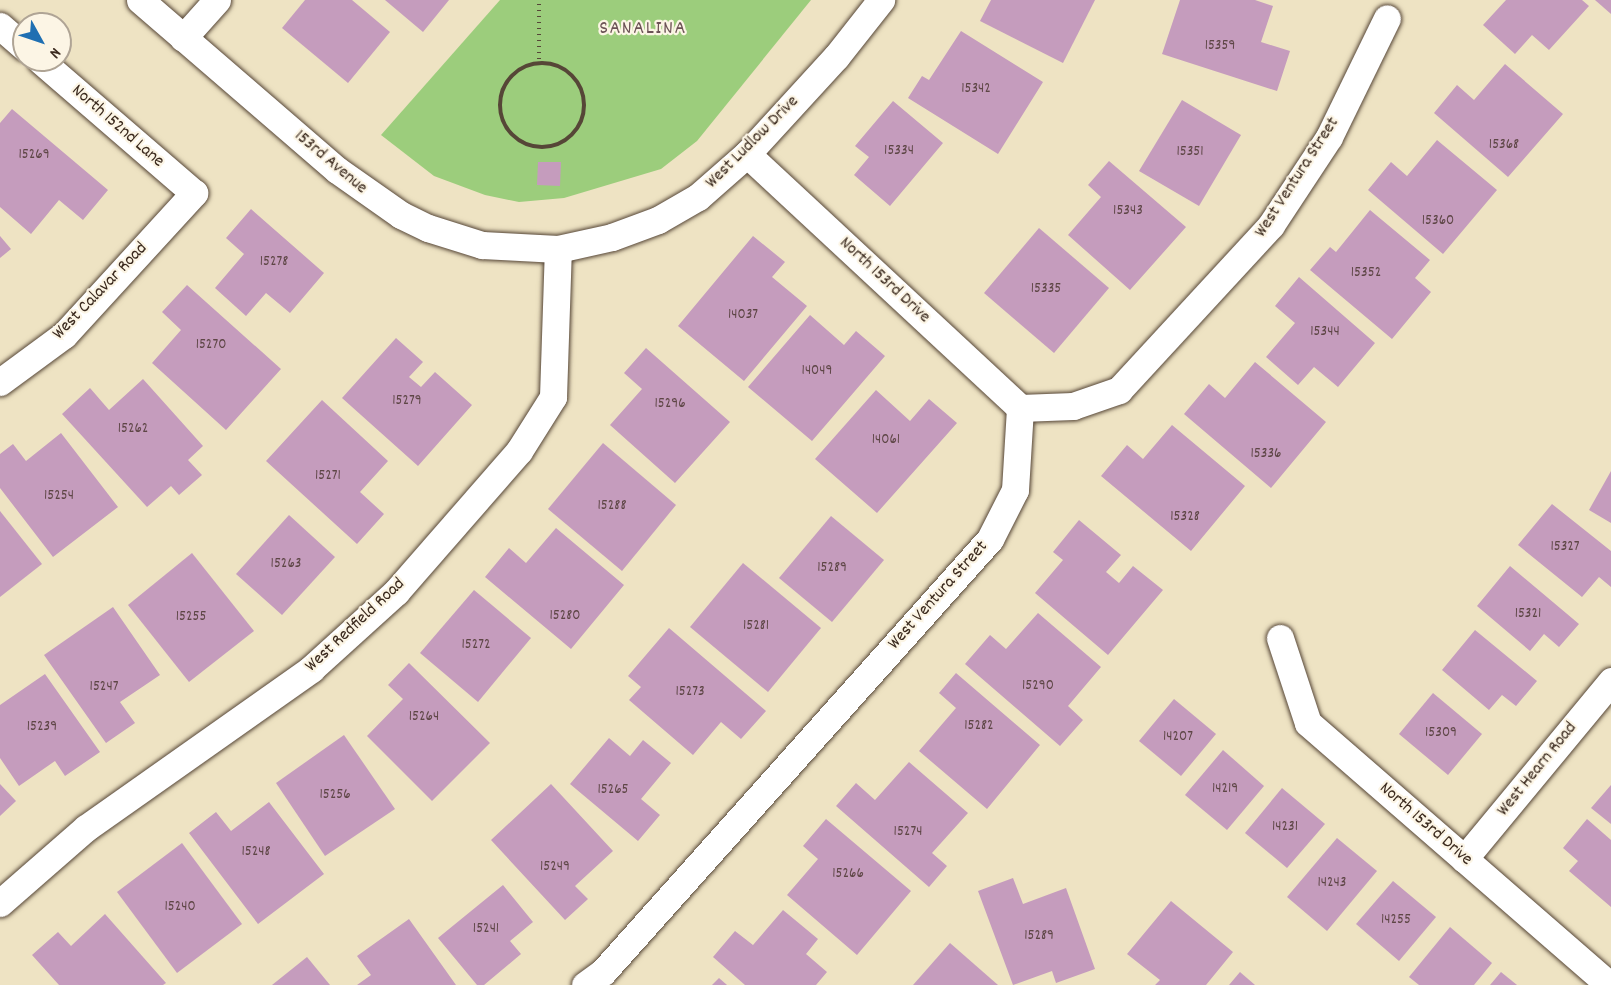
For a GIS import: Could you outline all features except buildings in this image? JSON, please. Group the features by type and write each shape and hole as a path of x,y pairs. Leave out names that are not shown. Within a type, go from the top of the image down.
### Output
{"street":[{"name":"153rd Avenue","path":"140,0 337,170 401,215 428,228 482,245 558,249"},
{"path":"183,38 217,0"},
{"name":"West Ludlow Drive","path":"558,249 612,237 658,220 698,197 747,154 836,57 880,0"},
{"name":"West Ventura Street","path":"585,985 603,972 990,539 1015,490 1020,408 1073,406 1119,390 1271,225 1329,137 1387,18"},
{"path":"0,26 12,36"},
{"name":"North 152nd Lane","path":"54,72 194,193"},
{"name":"North 153rd Drive","path":"747,154 1020,408"},
{"name":"West Calavar Road","path":"0,382 64,335 194,193"},
{"name":"West Redfield Road","path":"0,903 86,828 311,669 396,591 519,451 553,397 558,249"},
{"name":"North 153rd Drive","path":"1280,638 1308,723 1609,985"},
{"name":"West Hearn Road","path":"1464,859 1611,681"}],"path":[{"path":"539,0 539,64"},
{"path":"529,64 539,64 562,70 577,80 585,104 576,131 556,146 526,144 515,138 501,115 500,102 510,76 529,64"}],"green space":[{"path":"500,0 811,0 697,141 661,169 564,198 519,202 485,195 434,176 381,135"}],"district":[{"name":"SANALINA","path":"643,29"}]}
